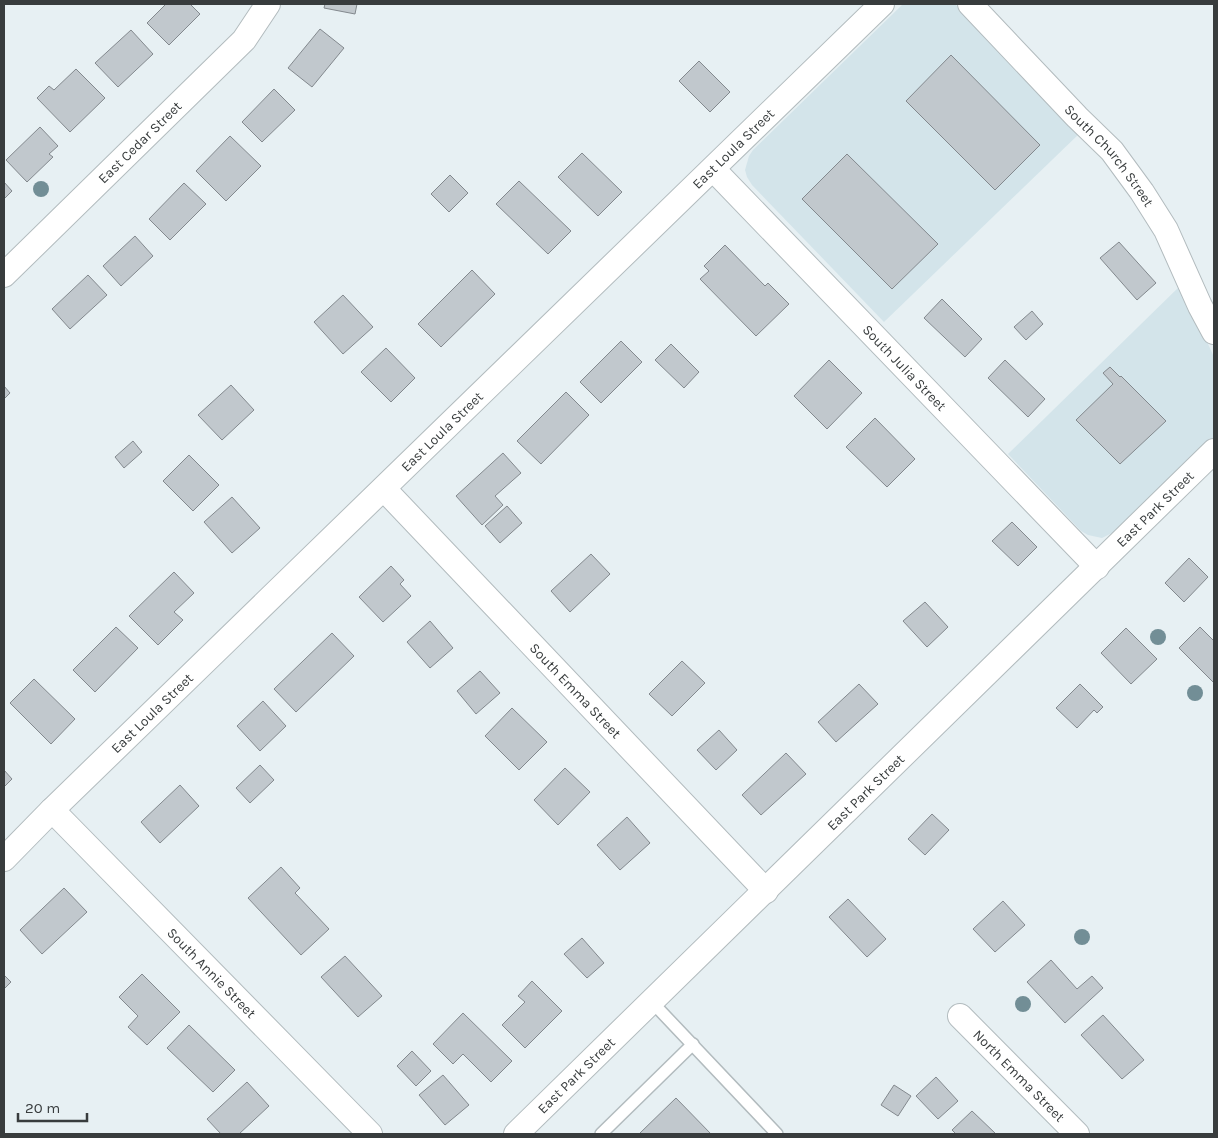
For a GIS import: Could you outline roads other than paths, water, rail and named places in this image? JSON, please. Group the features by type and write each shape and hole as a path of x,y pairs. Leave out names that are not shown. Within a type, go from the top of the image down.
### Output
{"street":[{"name":"East Cedar Street","path":"4,275 244,40 268,4"},
{"name":"East Loula Street","path":"4,860 52,810 882,4"},
{"name":"South Church Street","path":"970,4 1077,117 1112,151 1142,192 1166,230 1200,306 1214,332"},
{"name":"South Julia Street","path":"713,169 1097,567"},
{"name":"East Park Street","path":"516,1134 1214,451"},
{"name":"South Emma Street","path":"384,489 766,891"},
{"name":"South Annie Street","path":"52,810 370,1134"},
{"name":"North Emma Street","path":"960,1016 1078,1134"}],"lane":[{"path":"652,1002 777,1134"},
{"path":"601,1134 692,1044"}]}
